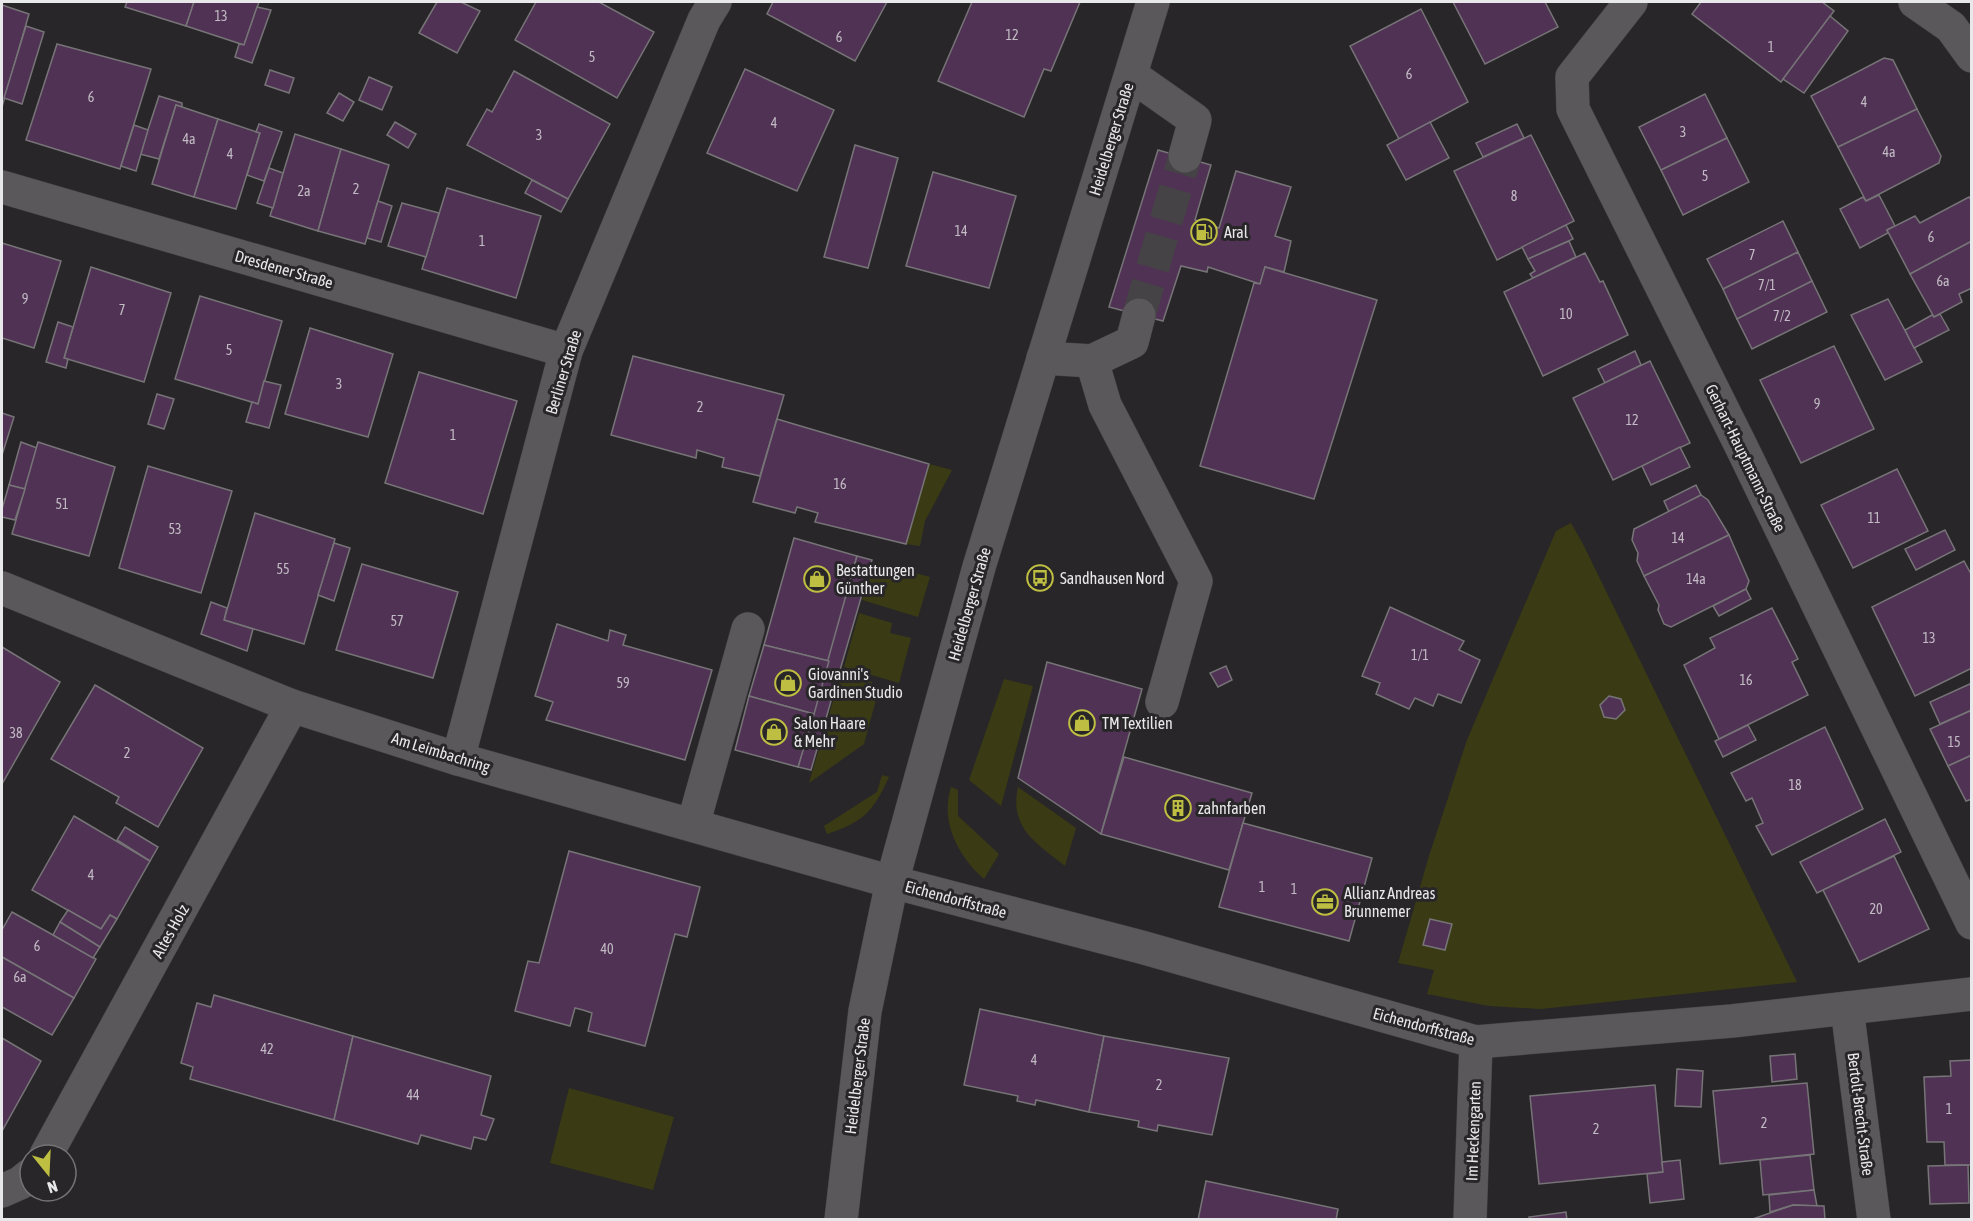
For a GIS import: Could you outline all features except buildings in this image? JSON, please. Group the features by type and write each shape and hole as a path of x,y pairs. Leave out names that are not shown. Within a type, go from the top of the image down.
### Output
{"street":[{"name":"Berliner Straße","path":"458,759 566,351 644,169 704,20 715,2"},
{"name":"Heidelberger Straße","path":"841,1220 865,1011 892,882 980,567 1153,2"},
{"name":"Gerhart-Hauptmann-Straße","path":"1631,2 1572,77 1573,109 1742,448 1971,923"},
{"path":"1916,2 1961,21 1971,56"},
{"path":"1131,75 1195,120 1185,156"},
{"name":"Dresdener Straße","path":"2,187 566,351"},
{"path":"1043,358 1092,361 1132,342 1139,315"},
{"path":"1092,361 1106,405 1196,581 1162,702"},
{"name":"Am Leimbachring","path":"2,588 292,706 458,759 892,882"},
{"path":"693,825 748,629"},
{"name":"Altes Holz","path":"53,1143 292,706"},
{"name":"Eichendorffstraße","path":"892,882 1141,947 1476,1042 1732,1021 1971,994"},
{"name":"Bertolt-Brecht-Straße","path":"1847,1008 1874,1220"},
{"name":"Im Heckengarten","path":"1470,1220 1476,1042"},
{"path":"2,1191 18,1184"}],"shaded area":[{"path":"929,464 952,470 925,521 920,546 906,544"},
{"path":"1571,523 1797,982 1541,1009 1489,1006 1427,994 1434,970 1398,963 1429,856 1467,740 1556,531"},
{"path":"874,562 930,577 918,617 862,600"},
{"path":"859,613 892,623 890,633 911,638 899,683 844,667"},
{"path":"841,674 872,682 869,694 877,696 864,744 809,783"},
{"path":"1004,679 1033,686 1001,806 969,780"},
{"path":"882,775 889,777 878,799 866,814 850,825 827,834 824,826 877,792"},
{"path":"951,787 958,790 958,816 999,854 984,879 966,860 954,838 948,813"},
{"path":"1018,787 1076,828 1065,866 1035,842 1021,824 1016,801"},
{"path":"569,1088 674,1117 653,1190 550,1163"}],"tunnel":[{"path":"1139,315 1185,156"}],"place":[{"name":"Aral","path":"1204,232"},
{"name":"Sandhausen Nord","path":"1040,578"},
{"name":"Bestattungen Günther","path":"817,579"},
{"name":"Giovanni's Gardinen Studio","path":"788,683"},
{"name":"TM Textilien","path":"1082,723"},
{"name":"Salon Haare & Mehr","path":"774,732"},
{"name":"zahnfarben","path":"1178,808"},
{"name":"Allianz Andreas Brunnemer","path":"1325,902"}]}
